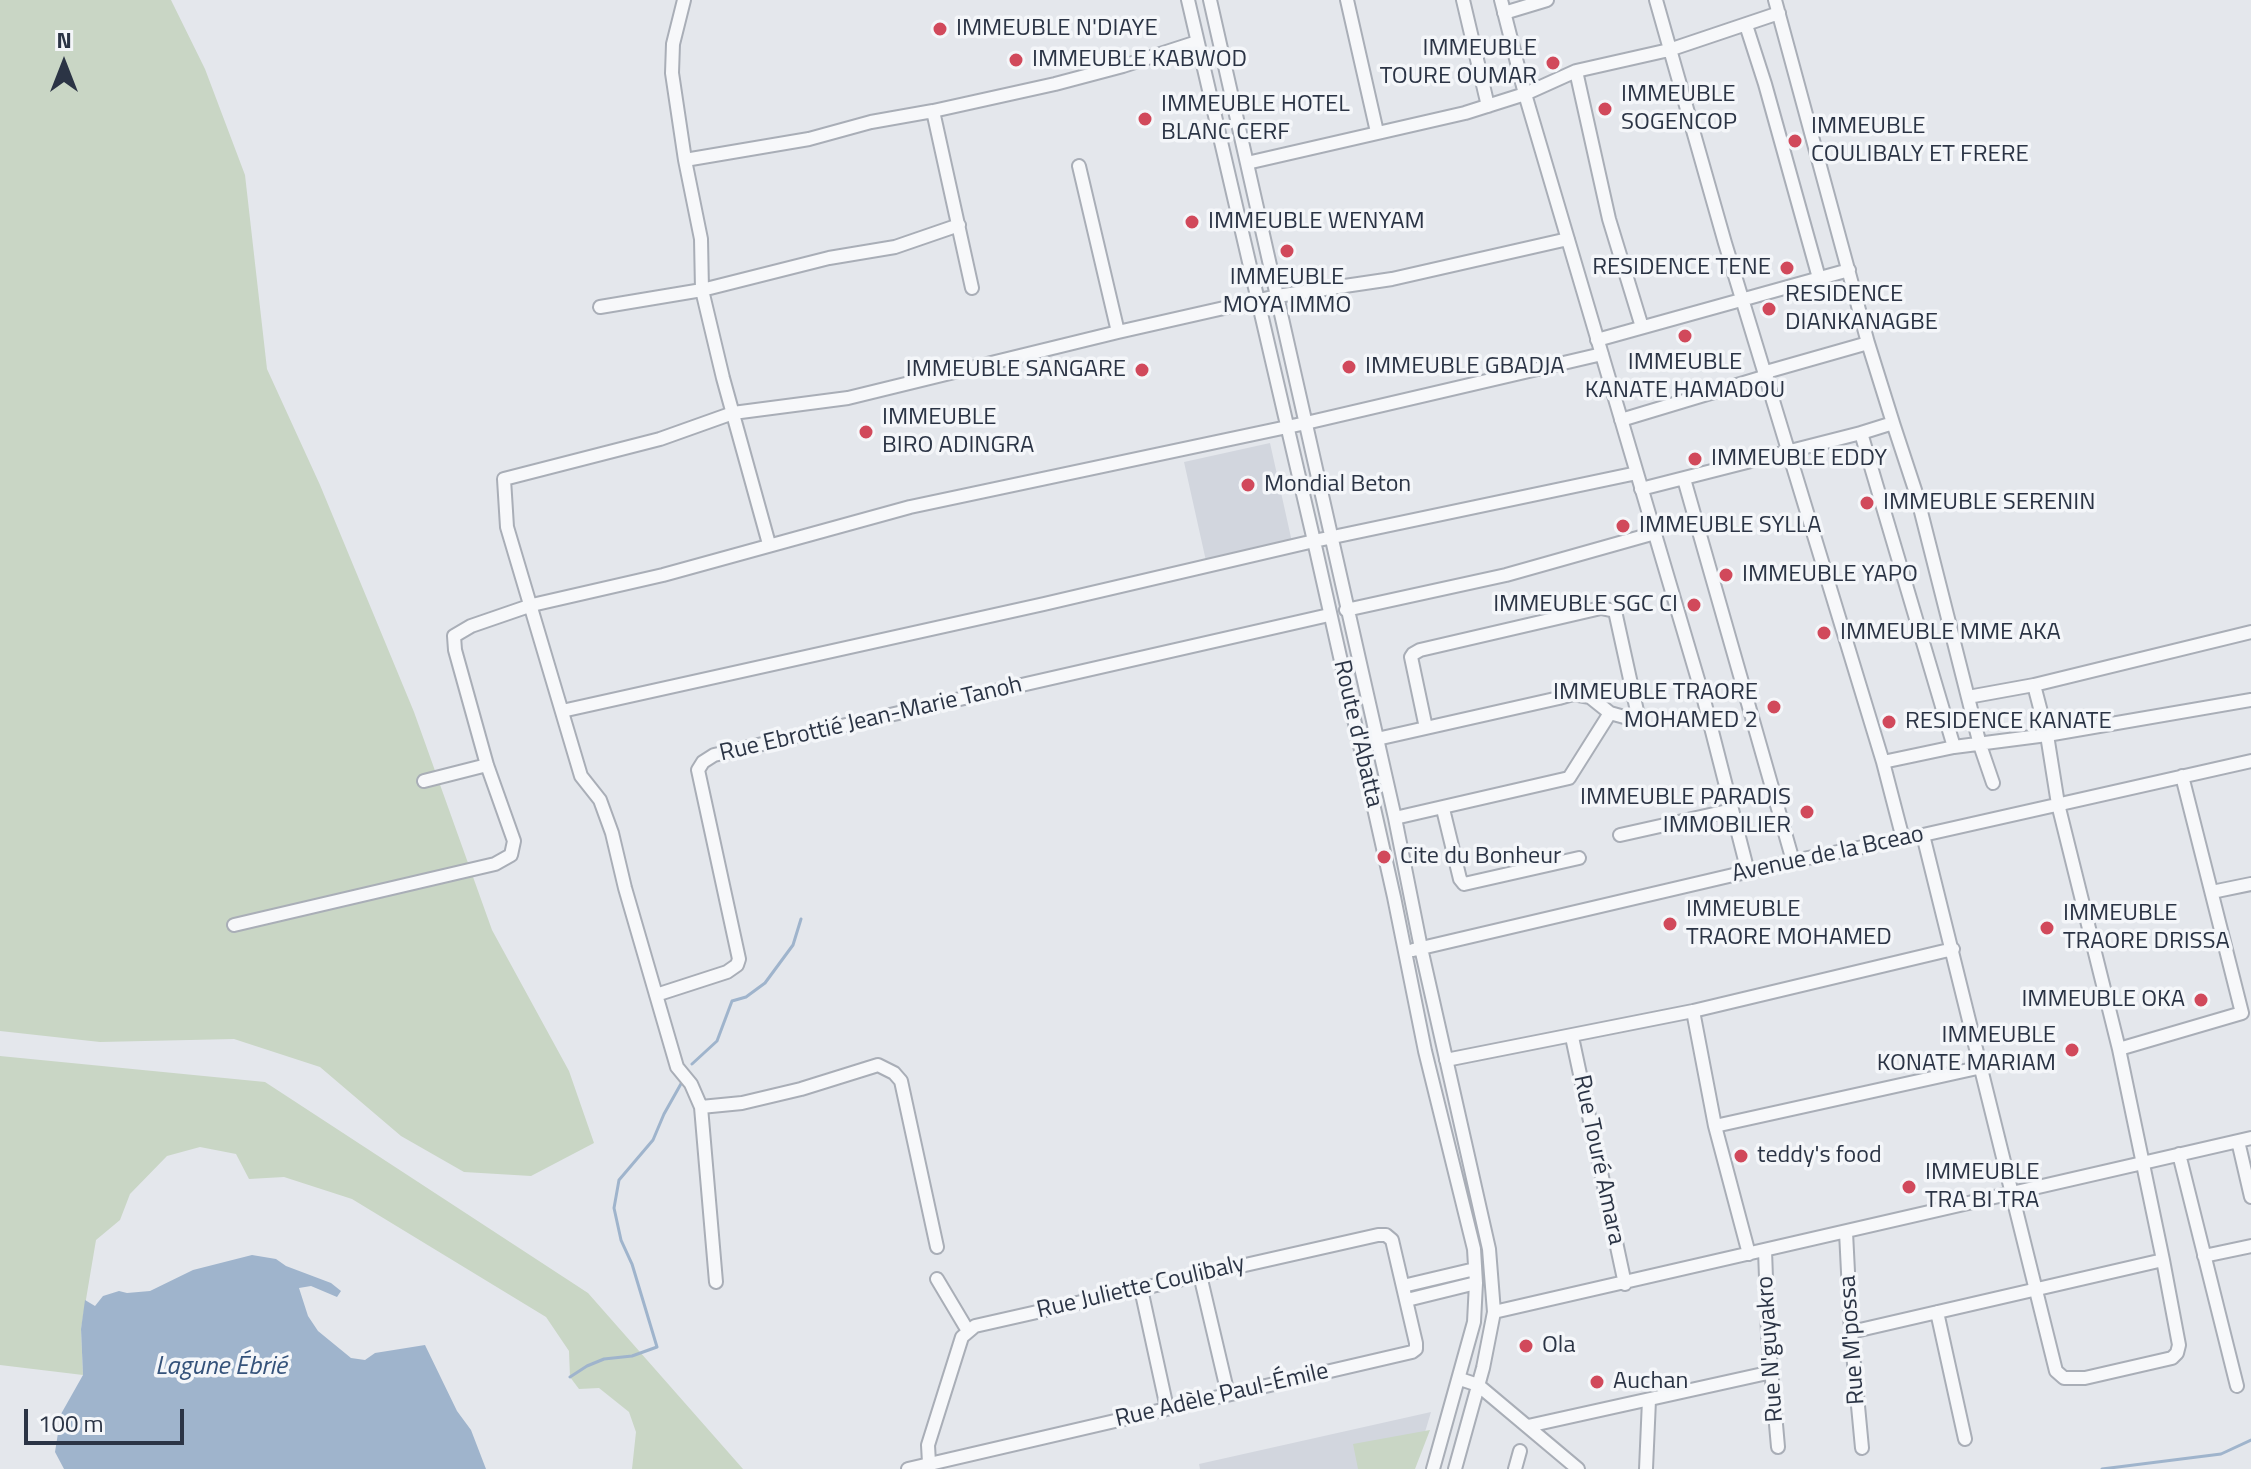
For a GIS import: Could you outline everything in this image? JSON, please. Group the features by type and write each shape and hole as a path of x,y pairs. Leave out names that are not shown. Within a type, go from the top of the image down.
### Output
{"street":[{"path":"684,0 672,60 685,160 701,239 702,290 769,544"},
{"name":"Route d'Abatta","path":"1188,0 1314,541 1406,951 1425,1051 1463,1199 1476,1276 1474,1322 1433,1469"},
{"name":"Route d'Abatta","path":"1210,0 1395,818 1421,948 1482,1211 1492,1270 1494,1312 1455,1469"},
{"path":"1347,0 1377,132"},
{"path":"1463,0 1488,106"},
{"path":"1547,0 1502,6 1525,94 1704,700 1748,872"},
{"path":"1656,0 1883,762 1903,839"},
{"path":"1775,0 1868,343 1917,496 1980,745 1993,783"},
{"path":"1247,163 1488,106 1525,94 1576,71 1669,50 1779,13"},
{"path":"1746,25 1819,278"},
{"path":"685,160 809,139 871,122 933,111 1123,66 1197,42"},
{"path":"1576,71 1609,219 1642,327"},
{"path":"933,111 972,288"},
{"path":"1079,166 1118,332"},
{"path":"600,307 702,290 829,258 895,247 959,225"},
{"path":"716,1282 701,1107 691,1084 677,1067 612,833 600,800 581,776 507,527 504,479 660,439 733,413 848,398 1277,296 1392,279 1568,239"},
{"path":"1597,340 1849,270"},
{"path":"1621,420 1868,343"},
{"path":"234,925 495,864 511,855 514,841 487,765 455,650 454,636 471,626 532,605 663,575 910,507 1306,423 1602,354"},
{"path":"1641,489 1893,423"},
{"path":"1861,433 1954,747"},
{"path":"562,711 1029,608 1314,541 1637,473"},
{"path":"1684,479 1793,861"},
{"path":"1346,610 1506,575 1655,533"},
{"path":"1377,739 1426,728 1573,694 1590,697 1610,713 1632,721 1637,714 1615,611 1601,608 1413,654 1411,657 1426,728"},
{"name":"Rue Ebrottié Jean-Marie Tanoh","path":"656,995 727,972 737,965 739,959 698,770 703,762 714,755 1329,615"},
{"path":"1968,697 2034,685 2251,632"},
{"path":"1923,835 2056,1371 2064,1378 2085,1378 2172,1358 2179,1345 2163,1260 2119,1049 2058,804 2047,735 2034,685"},
{"path":"1883,762 1954,747 2047,735 2251,700"},
{"path":"1395,818 1569,778 1610,713"},
{"name":"Avenue de la Bceao","path":"1406,951 1793,861 2251,761"},
{"path":"424,781 487,765"},
{"path":"2119,1049 2246,1012 2182,776"},
{"path":"1443,809 1460,879 1464,884 1579,858"},
{"path":"1620,835 1645,832 1732,810"},
{"path":"2212,892 2251,884"},
{"path":"1446,1060 1693,1011 1953,949"},
{"path":"1693,1011 1715,1126 1749,1254"},
{"name":"Rue Touré Amara","path":"1572,1037 1625,1284"},
{"path":"701,1107 742,1103 878,1065 886,1067 901,1081 937,1247"},
{"path":"1715,1126 1982,1067"},
{"path":"1494,1312 2244,1139 2251,1197"},
{"path":"2179,1154 2237,1386"},
{"name":"Rue M'possa","path":"1846,1232 1851,1332 1862,1448"},
{"name":"Rue Juliette Coulibaly","path":"968,1331 975,1326 1386,1235 1392,1240 1407,1300"},
{"path":"2204,1256 2251,1246"},
{"name":"Rue N'guyakro","path":"1765,1250 1778,1447"},
{"path":"1851,1332 2163,1260"},
{"path":"1200,1275 1228,1394"},
{"path":"1403,1286 1476,1276"},
{"path":"1407,1300 1476,1276"},
{"path":"929,1463 928,1445 962,1337 968,1331 937,1279"},
{"path":"1141,1289 1167,1408"},
{"name":"Rue Adèle Paul-Émile","path":"908,1469 1412,1352 1416,1349 1416,1343 1407,1300"},
{"path":"1937,1312 1965,1439"},
{"path":"1528,1426 1772,1372"},
{"path":"1460,1379 1478,1385 1578,1469"},
{"path":"1647,1469 1649,1400"},
{"path":"1515,1469 1520,1451"}],"shaded area":[{"name":"Mondial Beton","path":"1270,443 1292,542 1206,561 1184,462"},
{"path":"1431,1412 1414,1469 1200,1469 1199,1464"}],"green space":[{"path":"0,0 171,0 205,69 245,175 267,369 320,485 414,712 492,930 569,1071 594,1143 531,1176 464,1172 401,1136 320,1067 234,1039 100,1042 0,1031"},
{"path":"0,1056 265,1082 588,1293 743,1469 632,1469 636,1432 629,1412 599,1388 579,1389 570,1377 569,1351 546,1317 352,1199 284,1177 249,1179 236,1154 200,1147 167,1156 130,1194 120,1220 96,1240 81,1329 83,1375 0,1365"},
{"path":"1430,1430 1415,1469 1358,1469 1353,1444"}],"water":[{"name":"Lagune Ébrié","path":"252,1255 276,1259 286,1266 331,1283 341,1291 337,1297 311,1286 299,1288 308,1316 318,1331 351,1358 365,1360 375,1353 425,1345 457,1411 471,1430 486,1469 64,1469 55,1452 61,1414 83,1375 81,1329 85,1300 95,1306 103,1296 119,1291 150,1291 193,1270"}],"waterway":[{"path":"692,1064 717,1041 732,1001 746,997 765,983 793,945 801,919"},
{"path":"570,1377 604,1359 632,1356 657,1347 632,1264 621,1240 614,1208 619,1180 653,1140 682,1082"},
{"path":"2102,1469 2221,1454 2251,1440"}],"place":[{"name":"IMMEUBLE N'DIAYE","path":"940,29"},
{"name":"IMMEUBLE KABWOD","path":"1016,60"},
{"name":"IMMEUBLE TOURE OUMAR","path":"1553,63"},
{"name":"IMMEUBLE SOGENCOP","path":"1605,109"},
{"name":"IMMEUBLE HOTEL BLANC CERF","path":"1145,119"},
{"name":"IMMEUBLE COULIBALY ET FRERE","path":"1795,141"},
{"name":"IMMEUBLE WENYAM","path":"1192,222"},
{"name":"IMMEUBLE MOYA IMMO","path":"1287,251"},
{"name":"RESIDENCE TENE","path":"1787,268"},
{"name":"RESIDENCE DIANKANAGBE","path":"1769,309"},
{"name":"IMMEUBLE KANATE HAMADOU","path":"1685,336"},
{"name":"IMMEUBLE GBADJA","path":"1349,367"},
{"name":"IMMEUBLE SANGARE","path":"1142,370"},
{"name":"IMMEUBLE BIRO ADINGRA","path":"866,432"},
{"name":"IMMEUBLE EDDY","path":"1695,459"},
{"name":"Mondial Beton","path":"1248,485"},
{"name":"IMMEUBLE SERENIN","path":"1867,503"},
{"name":"IMMEUBLE SYLLA","path":"1623,526"},
{"name":"IMMEUBLE YAPO","path":"1726,575"},
{"name":"IMMEUBLE SGC CI","path":"1694,605"},
{"name":"IMMEUBLE MME AKA","path":"1824,633"},
{"name":"IMMEUBLE TRAORE MOHAMED 2","path":"1774,707"},
{"name":"RESIDENCE KANATE","path":"1889,722"},
{"name":"IMMEUBLE PARADIS IMMOBILIER","path":"1807,812"},
{"name":"Cite du Bonheur","path":"1384,857"},
{"name":"IMMEUBLE TRAORE MOHAMED","path":"1670,924"},
{"name":"IMMEUBLE TRAORE DRISSA","path":"2047,928"},
{"name":"IMMEUBLE OKA","path":"2201,1000"},
{"name":"IMMEUBLE KONATE MARIAM","path":"2072,1050"},
{"name":"teddy's food","path":"1741,1156"},
{"name":"IMMEUBLE TRA BI TRA","path":"1909,1187"},
{"name":"Ola","path":"1526,1346"},
{"name":"Auchan","path":"1597,1382"}]}
